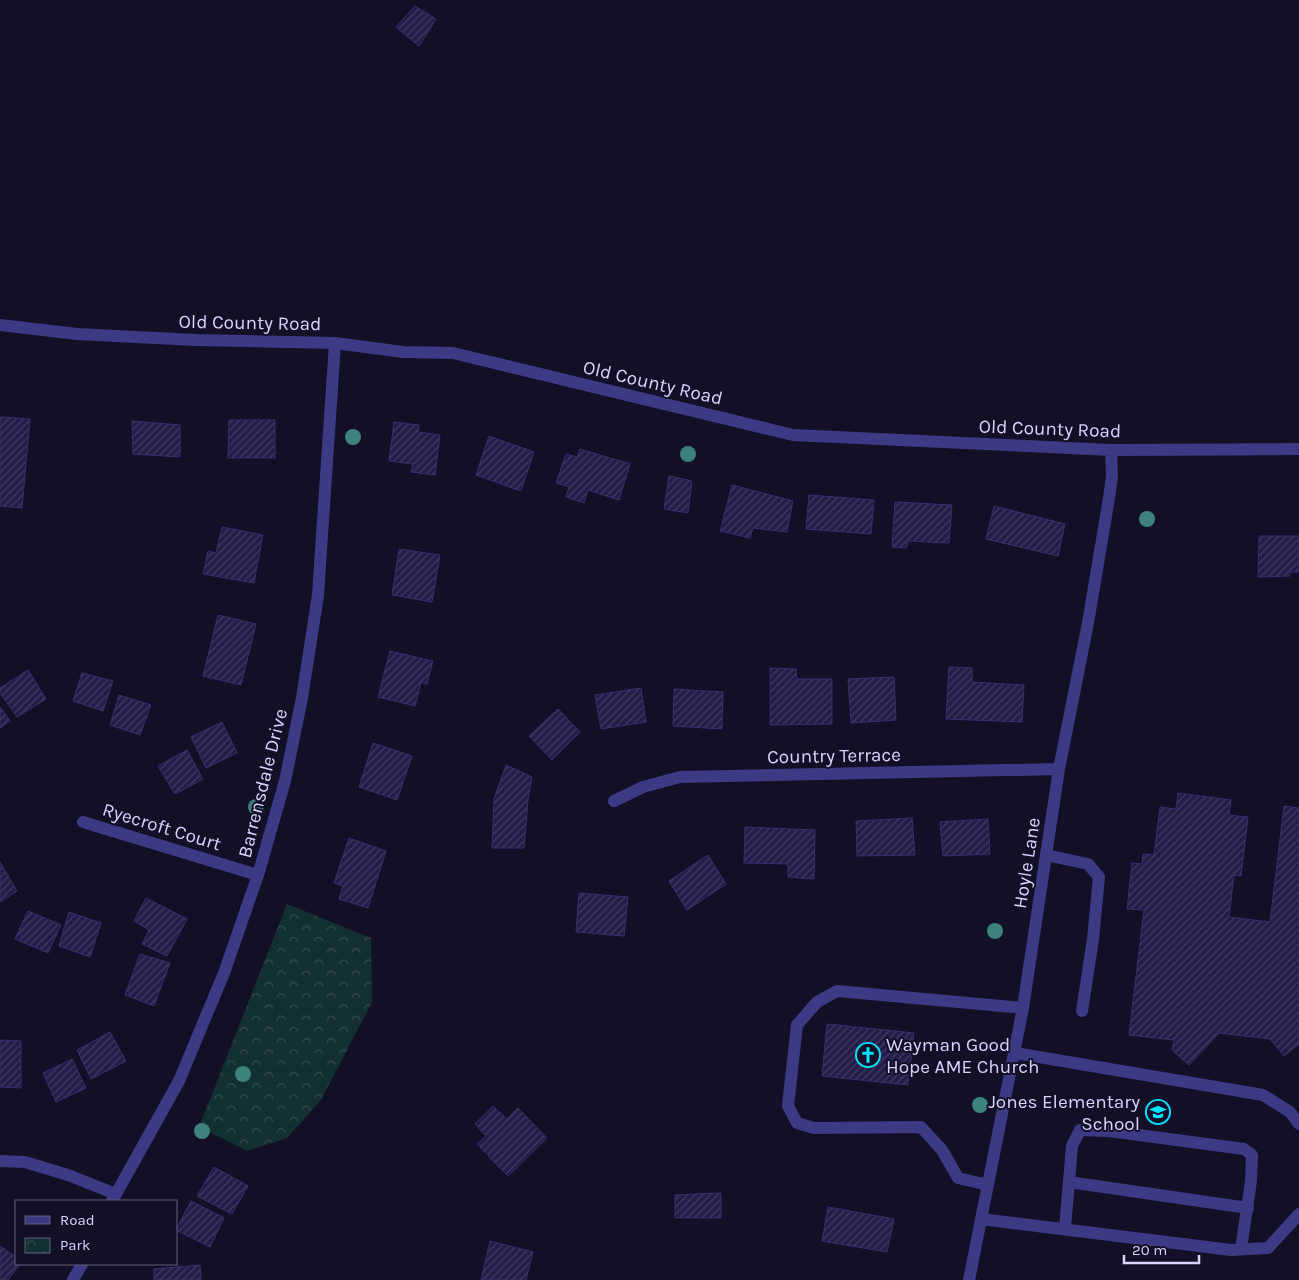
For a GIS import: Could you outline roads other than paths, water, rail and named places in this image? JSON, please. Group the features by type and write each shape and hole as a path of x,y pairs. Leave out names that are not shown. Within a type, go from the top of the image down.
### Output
{"street":[{"name":"Old County Road","path":"0,325 77,334 334,343 403,352 453,353 793,435 1111,450 1299,449"},
{"name":"Barrensdale Drive","path":"114,1198 179,1082 224,973 258,875 285,781 302,698 318,595 334,343"},
{"name":"Hoyle Lane","path":"969,1280 1023,1008 1059,769 1088,623 1109,498 1112,476 1111,450"},
{"name":"Country Terrace","path":"614,802 644,787 680,777 1059,769"},
{"name":"Ryecroft Court","path":"83,822 258,875"},
{"path":"1046,855 1088,864 1099,877 1093,939 1082,1012"},
{"path":"988,1185 958,1178 942,1150 921,1127 814,1128 797,1123 788,1106 797,1025 817,1002 837,991 1023,1008"},
{"path":"1015,1053 1263,1095 1290,1112 1299,1124"},
{"path":"1065,1228 1072,1146 1080,1130 1109,1131 1244,1149 1252,1155 1248,1208 1241,1249"},
{"path":"0,1161 25,1162 68,1175 114,1198"},
{"path":"1069,1182 1248,1208"},
{"path":"981,1219 1231,1250 1268,1248 1299,1214"},
{"path":"73,1280 81,1265"}],"place":[{"name":"Wayman Good Hope AME Church","path":"868,1055"},
{"name":"Jones Elementary School","path":"1158,1112"}]}
